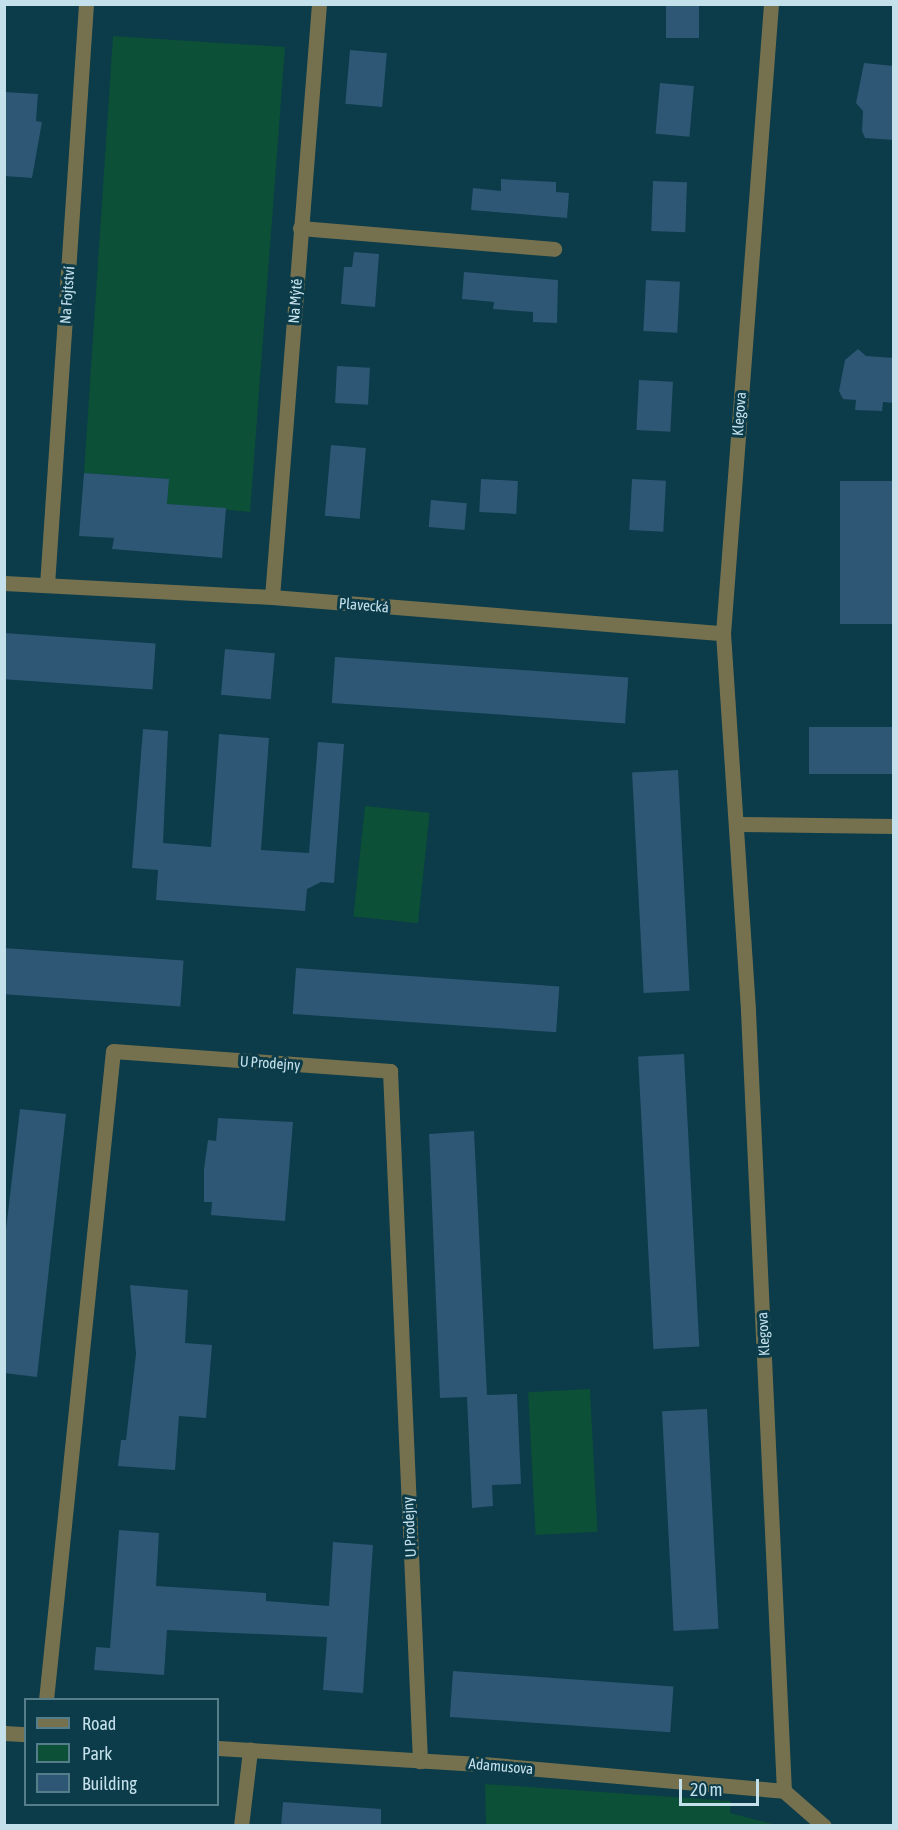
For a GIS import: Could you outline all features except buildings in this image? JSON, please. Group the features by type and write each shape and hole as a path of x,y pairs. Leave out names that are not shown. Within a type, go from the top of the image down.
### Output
{"street":[{"name":"Na Fojtství","path":"47,585 86,4"},
{"name":"Na Mýtě","path":"272,597 319,4"},
{"name":"Klegova","path":"771,4 723,633 737,824 784,1791"},
{"path":"300,228 554,249"},
{"name":"Plavecká","path":"4,583 272,597 723,633"},
{"path":"737,824 894,826"},
{"name":"U Prodejny","path":"46,1698 112,1051 390,1071 420,1761"},
{"path":"4,1732 24,1734"},
{"name":"Adamusova","path":"219,1748 420,1761 784,1791"},
{"path":"242,1826 250,1750"},
{"path":"784,1791 824,1826"}],"green space":[{"path":"113,36 285,47 250,512 167,504 168,479 84,473"},
{"path":"365,806 430,813 418,923 353,916"},
{"path":"590,1389 597,1532 536,1535 528,1392"},
{"path":"485,1784 731,1801 730,1813 776,1825 486,1825"}]}
